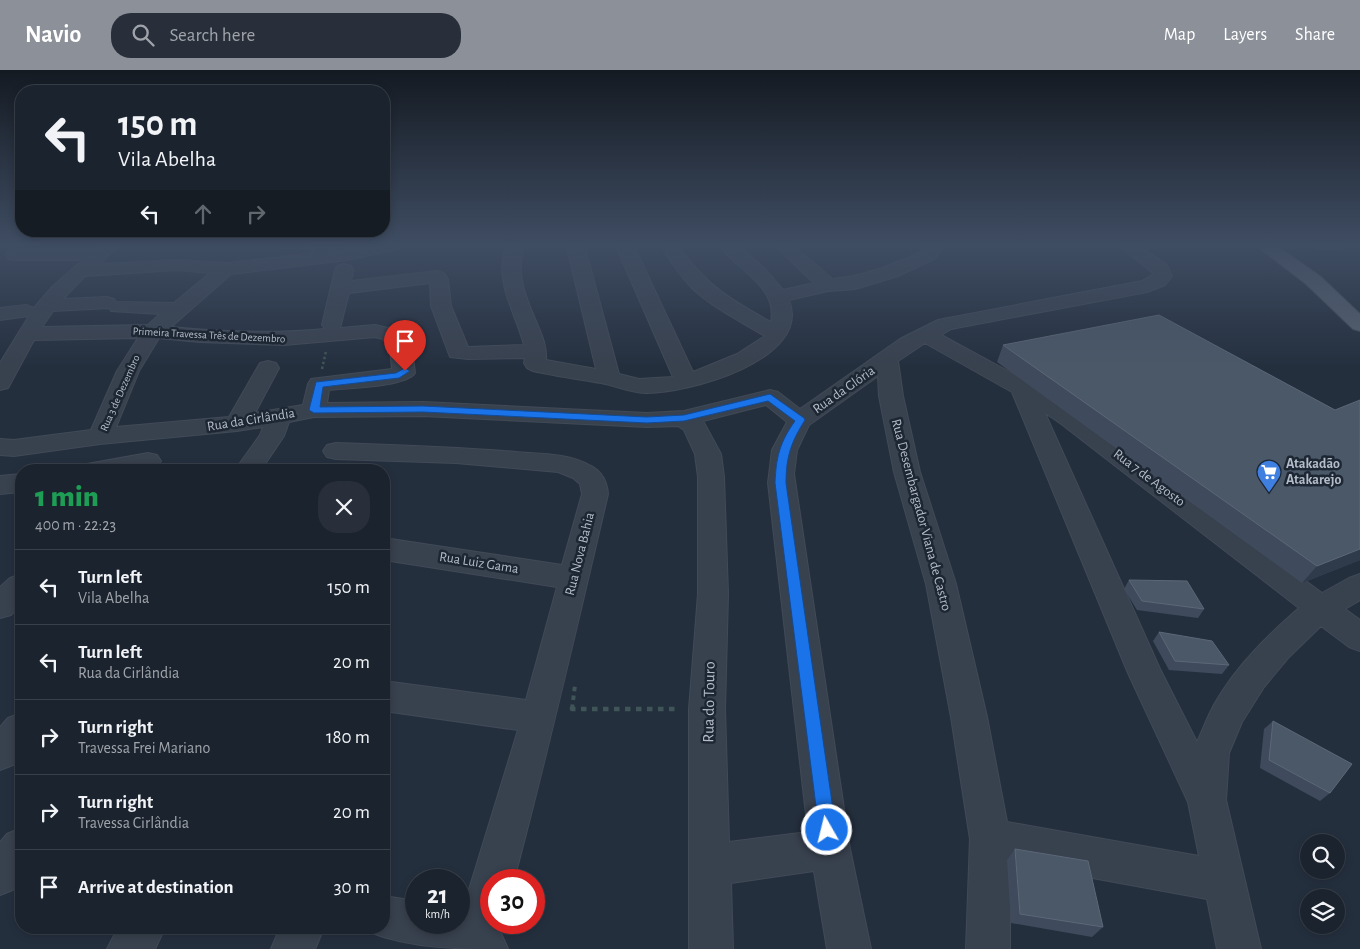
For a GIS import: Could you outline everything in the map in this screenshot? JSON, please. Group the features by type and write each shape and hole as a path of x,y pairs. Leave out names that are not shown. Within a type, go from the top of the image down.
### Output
{"main road":[{"path":"1318,285 1360,325"}],"street":[{"path":"0,383 27,334 47,305 67,285"},
{"name":"Rua 3 de Dezembro","path":"100,436 128,370 153,331 207,285"},
{"path":"331,329 341,285"},
{"path":"340,288 369,285"},
{"path":"439,285 440,306 458,352 536,358 619,382 656,386 686,382 713,374 759,351 777,334 781,324 782,308 778,297 769,285"},
{"path":"513,285 515,296 533,337 536,358"},
{"path":"586,285 610,378"},
{"path":"642,285 686,382"},
{"path":"700,285 723,302 777,334"},
{"path":"778,297 828,285"},
{"path":"887,360 908,344 945,324 967,318 1149,285"},
{"path":"0,304 26,306 0,314"},
{"path":"47,305 112,305 179,309"},
{"name":"Primeira Travessa Três de Dezembro","path":"27,334 153,331 200,336 284,339 331,329 375,331 390,334 401,348 405,371 399,375 319,384"},
{"name":"Rua 7 de Agosto","path":"926,334 1022,388 1069,418 1360,638"},
{"name":"Rua da Glória","path":"849,949 830,849 781,483 781,462 790,436 800,420 887,360"},
{"name":"Rua Desembargador Viana de Castro","path":"887,360 891,396 907,472 941,584 969,717 990,839 988,949"},
{"path":"237,424 268,368"},
{"path":"314,410 319,384"},
{"path":"1022,388 1145,673 1207,800 1239,949"},
{"name":"Rua da Cirlândia","path":"0,447 23,447 100,436 237,424 314,410 423,409 610,420 647,420 684,418 770,397 800,420"},
{"path":"252,464 272,436 278,417"},
{"name":"Rua do Touro","path":"684,418 694,426 708,454 711,477 713,594 707,709 711,949"},
{"path":"146,464 163,431"},
{"name":"Rua Nova Bahia","path":"336,451 456,455 558,464 582,472 593,482 595,494 539,718 496,869"},
{"name":"Rua Luiz Gama","path":"390,550 574,578"},
{"path":"1207,800 1212,753 1227,714 1252,677 1276,648 1319,608 1360,586"},
{"path":"0,606 15,592"},
{"path":"390,697 539,718"},
{"path":"0,753 15,736"},
{"path":"990,839 1224,881"},
{"path":"710,865 830,849"},
{"path":"0,874 15,855"},
{"path":"390,918 482,941"},
{"path":"129,949 139,934"},
{"path":"293,949 299,934"}],"path":[{"path":"319,384 331,329"},
{"path":"572,710 707,709"}],"building":[{"name":"Atakadão Atakarejo","path":"1159,315 1335,410 1360,400 1360,549 1317,566 1003,345"},
{"path":"1129,580 1187,581 1204,609 1142,601"},
{"path":"1159,632 1212,641 1229,665 1175,661"},
{"path":"1273,721 1352,764 1330,793 1269,760"},
{"path":"1015,849 1088,861 1103,927 1020,914"}],"place":[{"name":"Atakadão Atakarejo","path":"1269,493"}],"route":[{"path":"405,371 399,375 319,384 314,410 423,409 610,420 647,420 684,418 716,412 770,397 800,420 790,436 781,462 781,483 827,830"}]}
